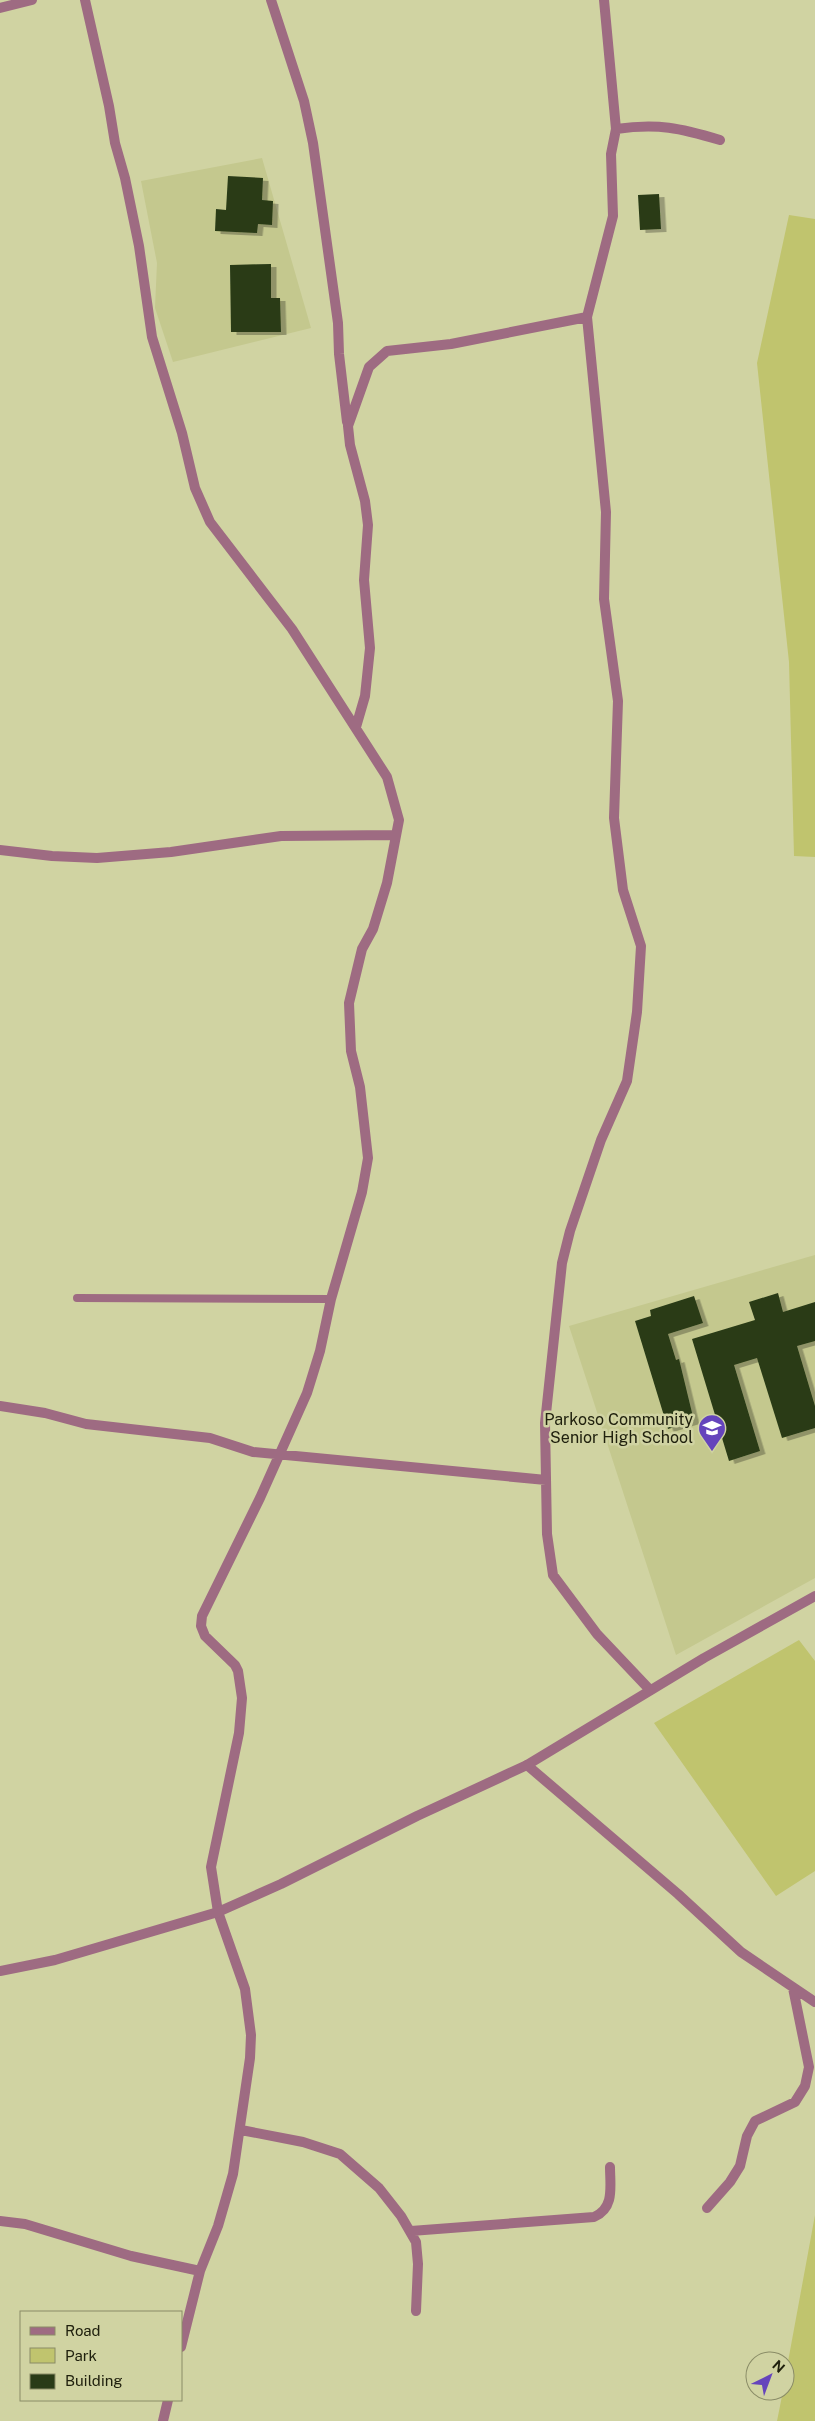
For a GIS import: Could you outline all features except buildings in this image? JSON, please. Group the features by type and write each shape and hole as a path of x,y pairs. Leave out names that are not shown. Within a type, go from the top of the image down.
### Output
{"street":[{"path":"0,8 32,0"},
{"path":"85,0 109,106 114,143 125,178 139,246 152,337 182,433 195,488 210,522 292,629 387,777 400,820 387,883 373,929 362,949 349,1003 351,1051 360,1087 368,1158 362,1192 331,1299 315,1368 280,1455 202,1616 201,1626 205,1636 235,1665 238,1671 242,1698 239,1734 212,1860 218,1912 245,1989 251,2035 241,2130 231,2182 218,2226 200,2271 182,2343"},
{"path":"271,0 301,93 313,143 337,313 350,445 365,501 368,525 364,580 370,648 365,696 356,727"},
{"path":"604,0 616,129 611,154 613,216 587,317 606,512 604,599 618,701 614,818 622,890 641,946 637,1012 627,1081 601,1140 570,1231 562,1263 545,1423 547,1534 553,1575 597,1634 650,1690"},
{"path":"616,129 644,125 680,128 720,140"},
{"path":"348,426 369,367 387,351 451,344 587,317"},
{"path":"0,850 52,856 97,858 171,852 281,836 396,835"},
{"path":"0,1406 45,1413 86,1424 210,1438 253,1452 546,1480"},
{"path":"0,1971 55,1960 218,1912 527,1766 650,1690 815,1596"},
{"path":"527,1766 678,1894 741,1952 815,2002"},
{"path":"707,2208 730,2182 740,2166 747,2136 755,2121 795,2102 805,2086 809,2067 794,1988"},
{"path":"241,2130 303,2142 340,2154 379,2188 411,2231 418,2251 416,2311"},
{"path":"411,2231 594,2217 604,2213 608,2206 610,2167"},
{"path":"0,2221 25,2224 132,2256 200,2271"},
{"path":"163,2421 168,2401"}],"lane":[{"path":"77,1298 331,1299"}],"shaded area":[{"path":"262,158 311,328 173,362 155,308 157,263 141,181"},
{"name":"Parkoso Community Senior High School","path":"815,1255 815,1578 676,1655 569,1326"}],"green space":[{"path":"789,215 815,219 815,857 794,856 789,662 757,363"},
{"path":"799,1640 815,1661 815,1871 776,1896 654,1723"},
{"path":"815,2215 815,2421 777,2421 781,2401 795,2401 795,2351 790,2351"}],"place":[{"name":"Parkoso Community Senior High School","path":"712,1452"}]}
